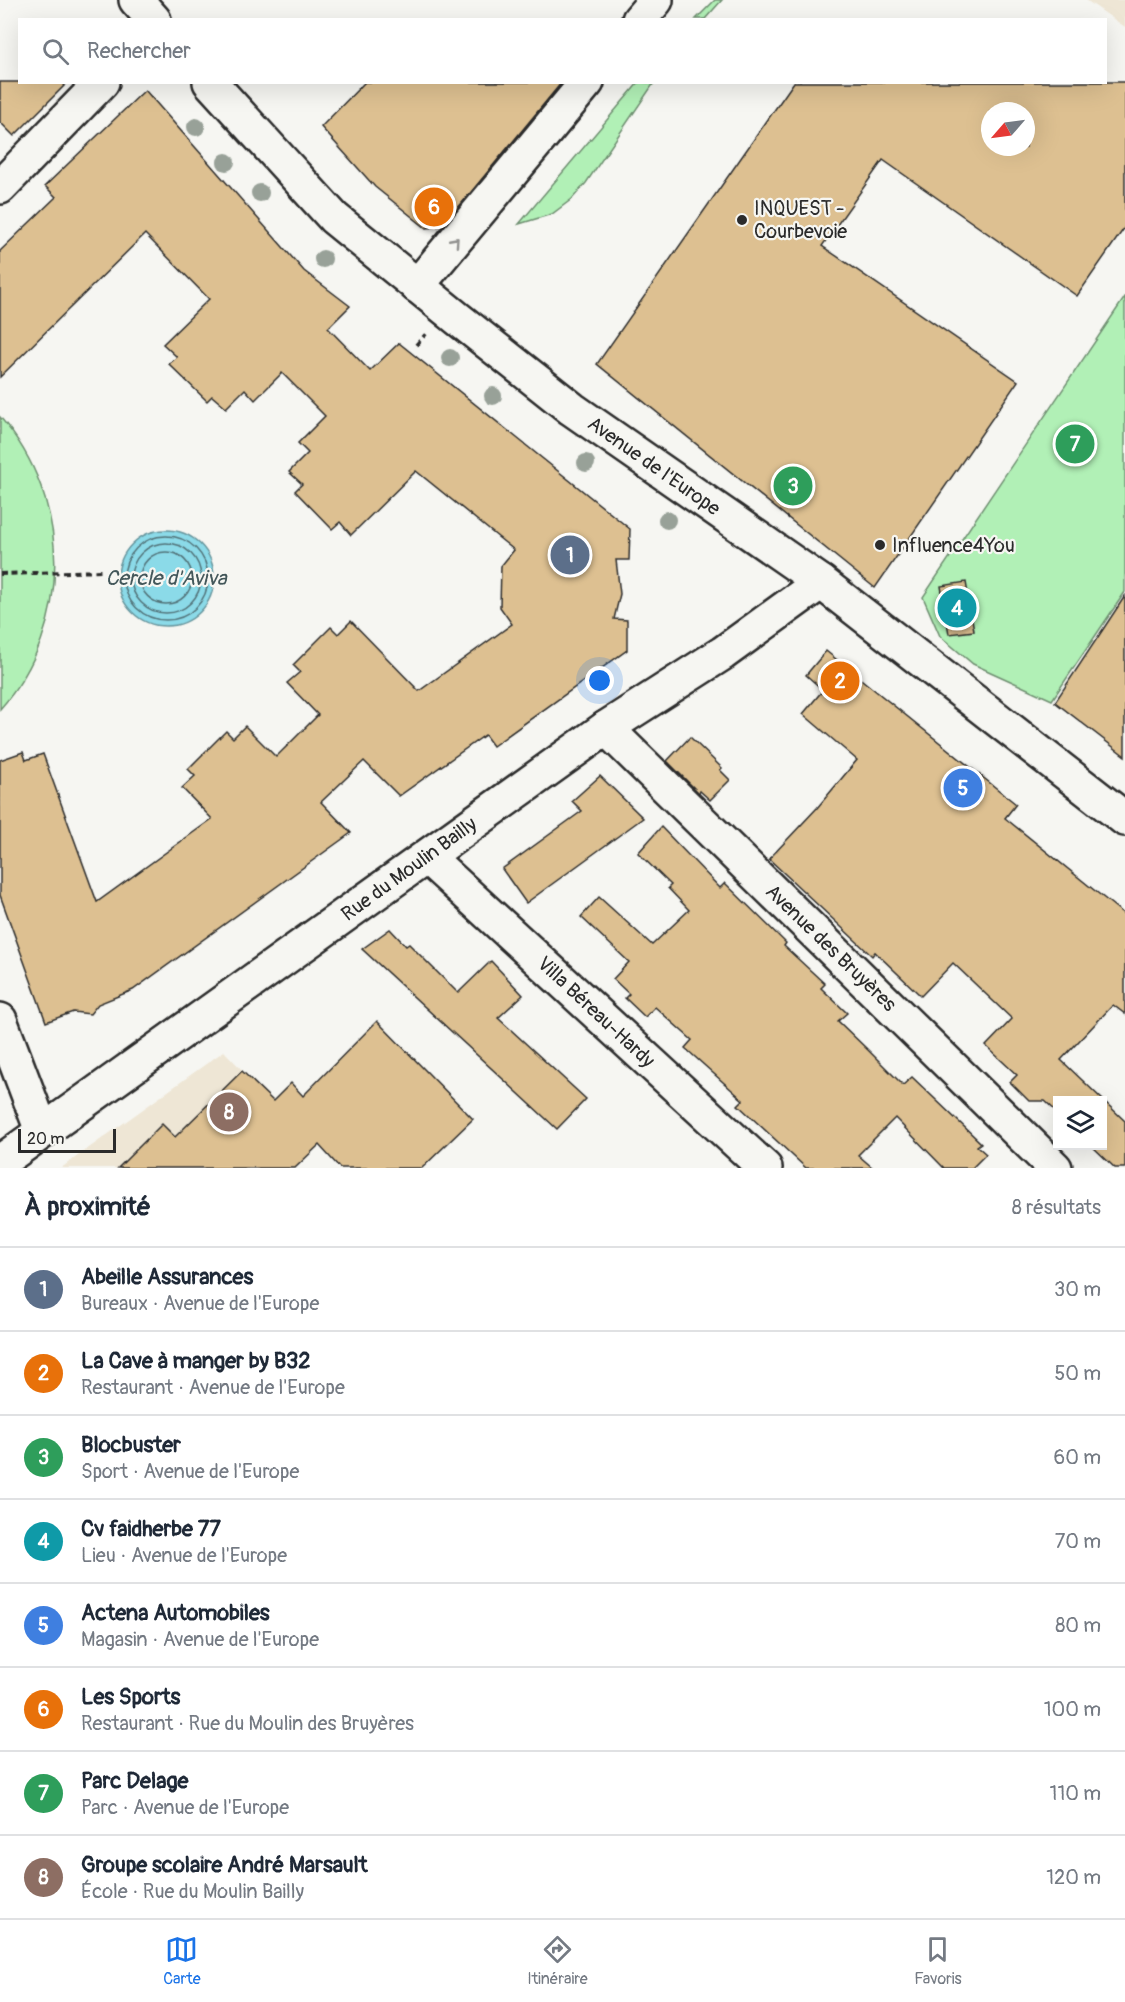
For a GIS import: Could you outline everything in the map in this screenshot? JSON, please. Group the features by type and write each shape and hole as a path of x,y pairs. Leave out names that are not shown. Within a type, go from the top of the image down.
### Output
{"street":[{"path":"136,0 151,18"},
{"path":"641,18 656,0"},
{"path":"0,187 100,84"},
{"name":"Avenue de l'Europe","path":"212,84 334,218 417,286 572,410 821,582 1125,819"},
{"path":"417,286 585,84"},
{"name":"Rue du Moulin Bailly","path":"0,1162 606,728 723,653 821,582"},
{"name":"Avenue des Bruyères","path":"606,728 1055,1168"},
{"name":"Villa Béreau-Hardy","path":"427,857 765,1168"},
{"path":"0,1020 42,1131"}],"path":[{"path":"0,574 104,571"}],"shaded area":[{"path":"1086,0 1125,0 1125,27"},
{"path":"224,1051 272,1101 291,1083 330,1123 295,1168 61,1168"}],"green space":[{"path":"715,0 722,0 706,18 697,18"},
{"path":"637,84 653,84 586,183 572,199 552,214 519,224"},
{"path":"1125,297 1125,592 1052,700 973,664 940,636 923,597"},
{"path":"0,417 24,450 41,486 51,524 55,563 52,602 41,640 24,676 0,709"}],"water":[{"name":"Cercle d'Aviva","path":"166,530 184,533 200,544 211,560 214,578 211,596 200,612 184,623 166,626 148,623 132,612 121,596 118,578 121,560 132,544 148,533"}],"building":[{"path":"0,82 66,84 14,136 0,122"},
{"path":"1107,82 1125,82 1125,227 1077,296 883,160 822,246 1018,381 875,588 597,364 793,84 1107,84"},
{"path":"363,84 560,84 443,226 426,228 375,187 321,127"},
{"path":"145,90 304,271 350,306 328,328 370,371 399,343 630,529 629,560 616,560 620,594 614,619 627,620 627,650 493,746 485,735 399,796 364,761 321,802 351,833 133,990 98,1004 90,1014 73,1012 46,1022 0,895 0,760 23,752 26,760 43,754 97,902 212,819 182,788 195,776 188,769 226,731 233,738 245,726 276,757 318,715 287,683 300,672 293,665 331,627 338,634 351,621 419,691 512,624 500,607 501,566 514,550 416,471 351,535 340,522 332,529 295,491 302,484 289,472 308,453 298,443 325,416 282,373 255,400 245,389 226,408 212,396 207,401 169,364 177,357 163,344 209,299 145,234 0,377 0,251 56,197 45,186"},
{"path":"966,582 974,631 949,634 941,586"},
{"path":"1125,596 1125,756 1055,702"},
{"path":"826,651 1016,804 1005,818 1125,915 1125,1014 1113,1005 1061,1060 1099,1096 1053,1096 1053,1108 1045,1101 1029,1101 1010,1082 1017,1075 986,1046 1012,1019 953,963 921,996 875,952 872,956 769,859 817,808 857,760 803,714 823,690 806,675"},
{"path":"690,737 722,768 720,770 730,780 710,800 700,791 699,793 667,761"},
{"path":"600,776 643,818 526,903 502,869 582,811 572,801"},
{"path":"661,827 720,888 725,883 786,943 784,946 825,984 821,988 847,1013 838,1021 903,1085 912,1077 981,1143 977,1146 986,1154 972,1168 944,1168 895,1118 858,1155 873,1168 806,1168 738,1105 743,1100 685,1048 692,1040 655,1007 645,1017 625,998 629,994 613,979 629,962 581,917 599,897 652,945 689,910 668,888 671,885 638,853"},
{"path":"390,929 406,946 409,944 458,993 491,961 523,995 498,1018 586,1099 557,1129 362,949"},
{"path":"377,1021 473,1119 422,1168 340,1168 319,1145 295,1168 118,1168 162,1124 175,1137 242,1071 273,1101 291,1083 303,1096"},
{"path":"1107,1104 1125,1121 1125,1168 1115,1168 1096,1150 1107,1150"}],"place":[{"name":"Les Sports","path":"434,207"},
{"name":"INQUEST - Courbevoie","path":"742,220"},
{"name":"Parc Delage","path":"1075,444"},
{"name":"Blocbuster","path":"793,486"},
{"name":"Influence4You","path":"880,545"},
{"name":"Abeille Assurances","path":"570,555"},
{"name":"Cv faidherbe 77","path":"957,608"},
{"name":"La Cave à manger by B32","path":"840,681"},
{"name":"Actena Automobiles","path":"963,788"},
{"name":"Groupe scolaire André Marsault","path":"229,1112"}]}
